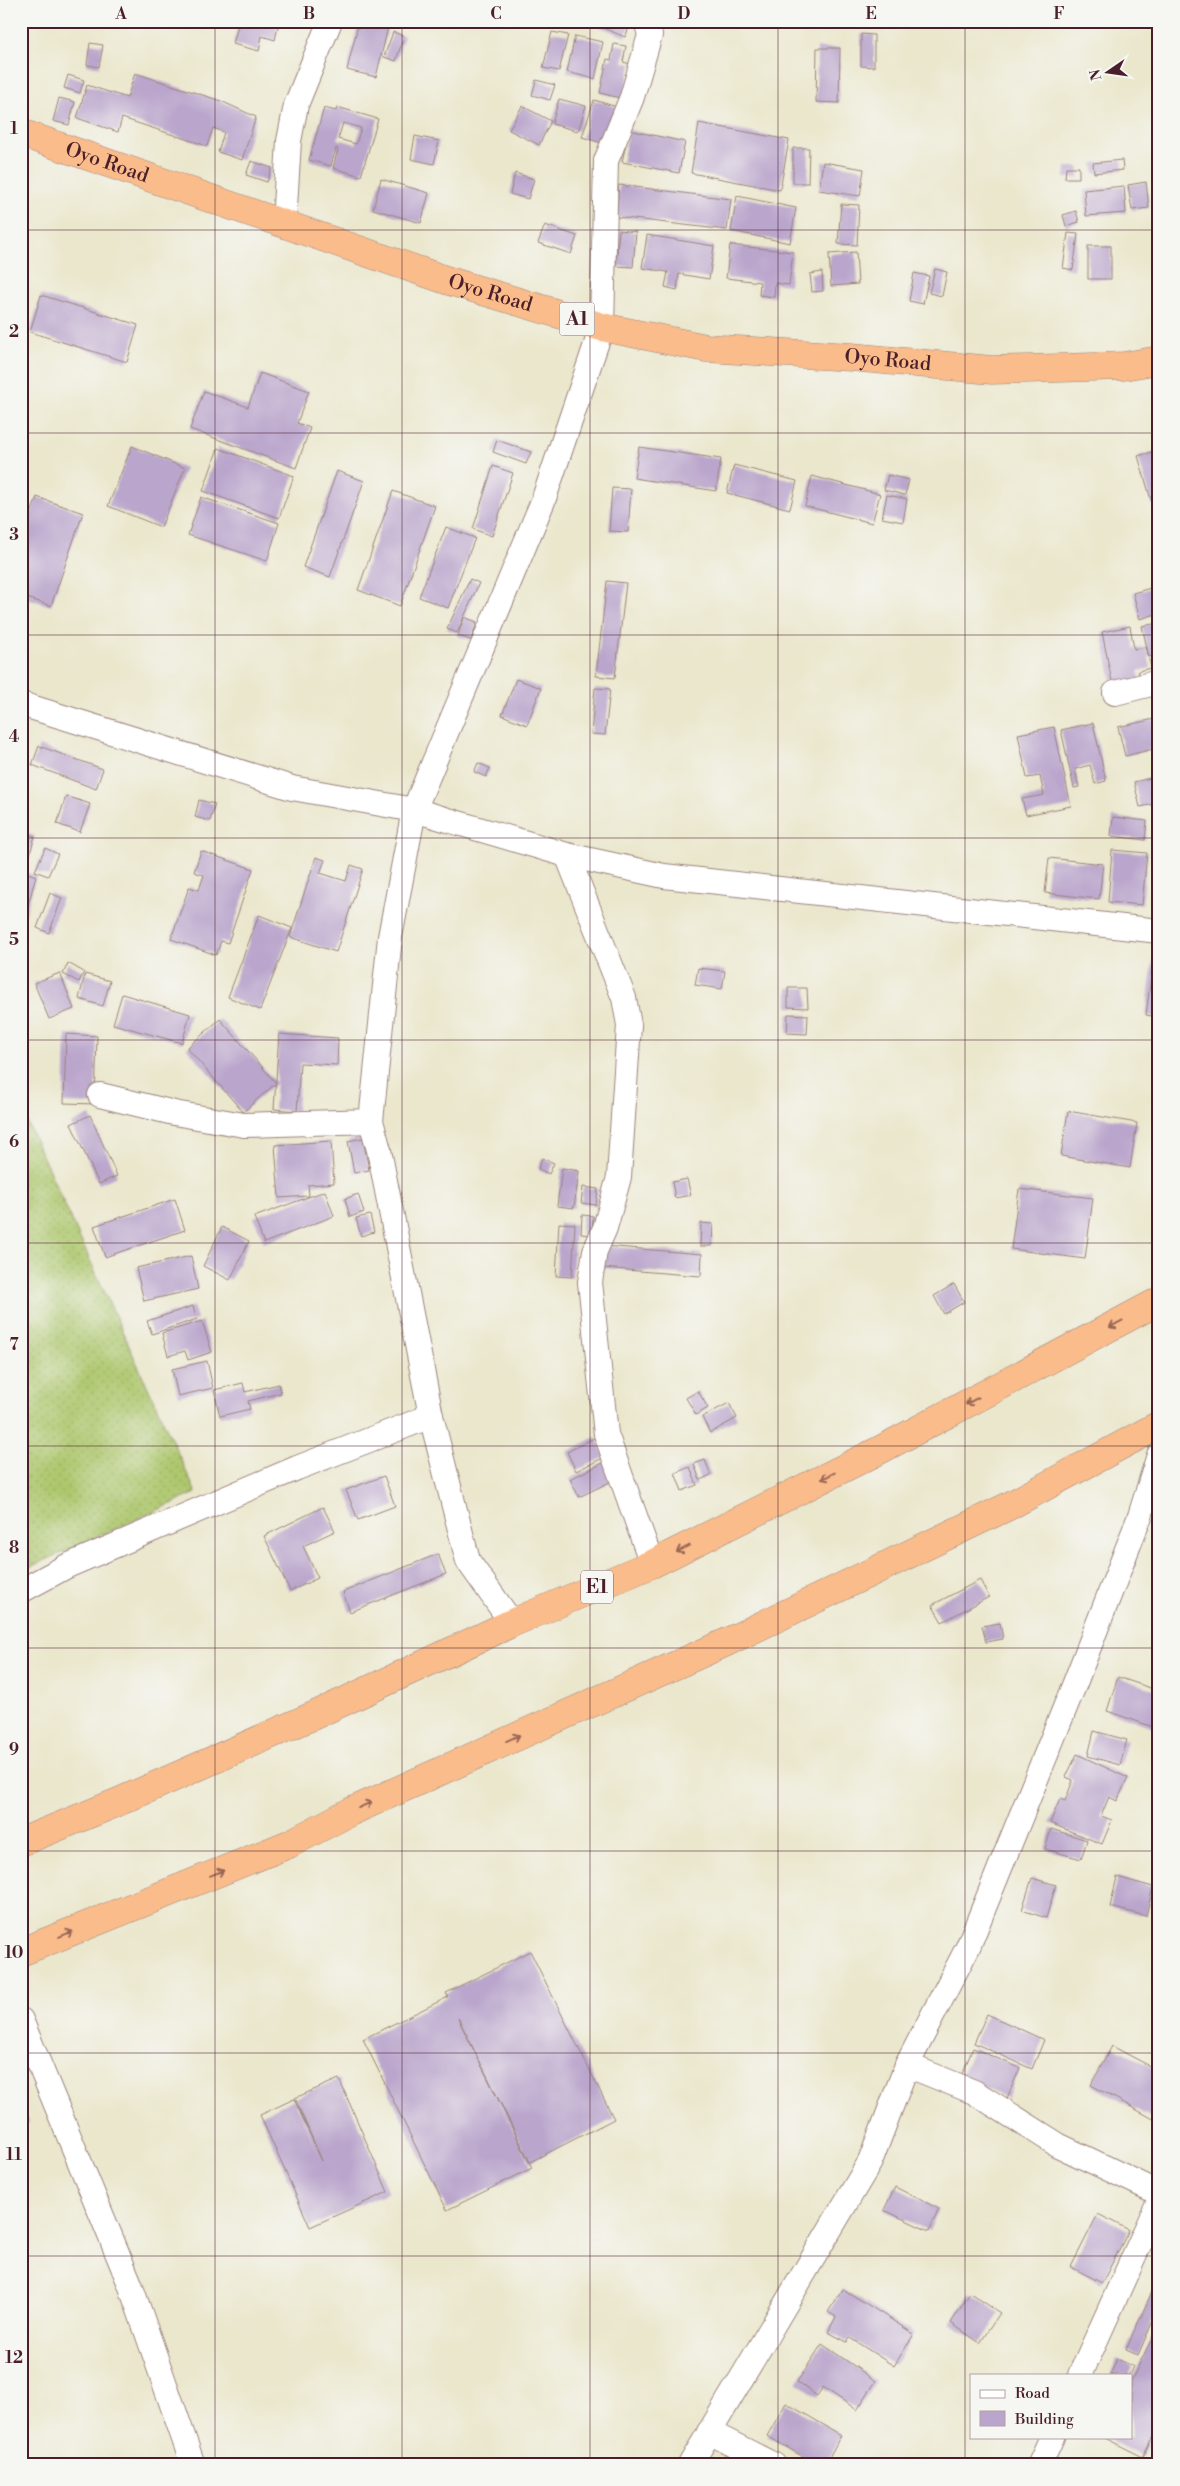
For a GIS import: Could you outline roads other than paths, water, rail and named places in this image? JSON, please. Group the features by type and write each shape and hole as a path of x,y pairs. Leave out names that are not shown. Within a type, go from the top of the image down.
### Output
{"highway":[{"name":"Oyo Road","path":"21,133 446,280 602,327 706,348 851,357 992,370 1124,366 1159,360"},
{"name":"E1","path":"21,1842 315,1715 512,1623 652,1564 878,1451 1159,1301"},
{"path":"21,1952 289,1844 350,1812 727,1642 1008,1506 1159,1424"}],"street":[{"path":"284,223 289,141 296,105 330,21"},
{"path":"512,1623 468,1561 431,1416 379,1150 371,1122 390,937 414,810 543,501 602,327 606,161 632,97 650,35 646,21"},
{"path":"1115,693 1159,682"},
{"path":"21,704 292,788 414,810 567,856 664,876 1159,931"},
{"path":"567,856 624,998 629,1025 619,1177 605,1228 595,1251 590,1282 606,1434 652,1564"},
{"path":"100,1095 174,1113 244,1125 371,1122"},
{"path":"21,1591 86,1558 297,1468 431,1416"},
{"path":"690,2465 870,2162 907,2065 968,1947 1083,1665 1140,1516 1159,1455"},
{"path":"21,2020 130,2284 194,2465"},
{"path":"907,2065 974,2092 1058,2146 1159,2194"},
{"path":"1080,2374 1159,2200"},
{"path":"709,2432 774,2465"},
{"path":"1039,2465 1052,2438"}]}
